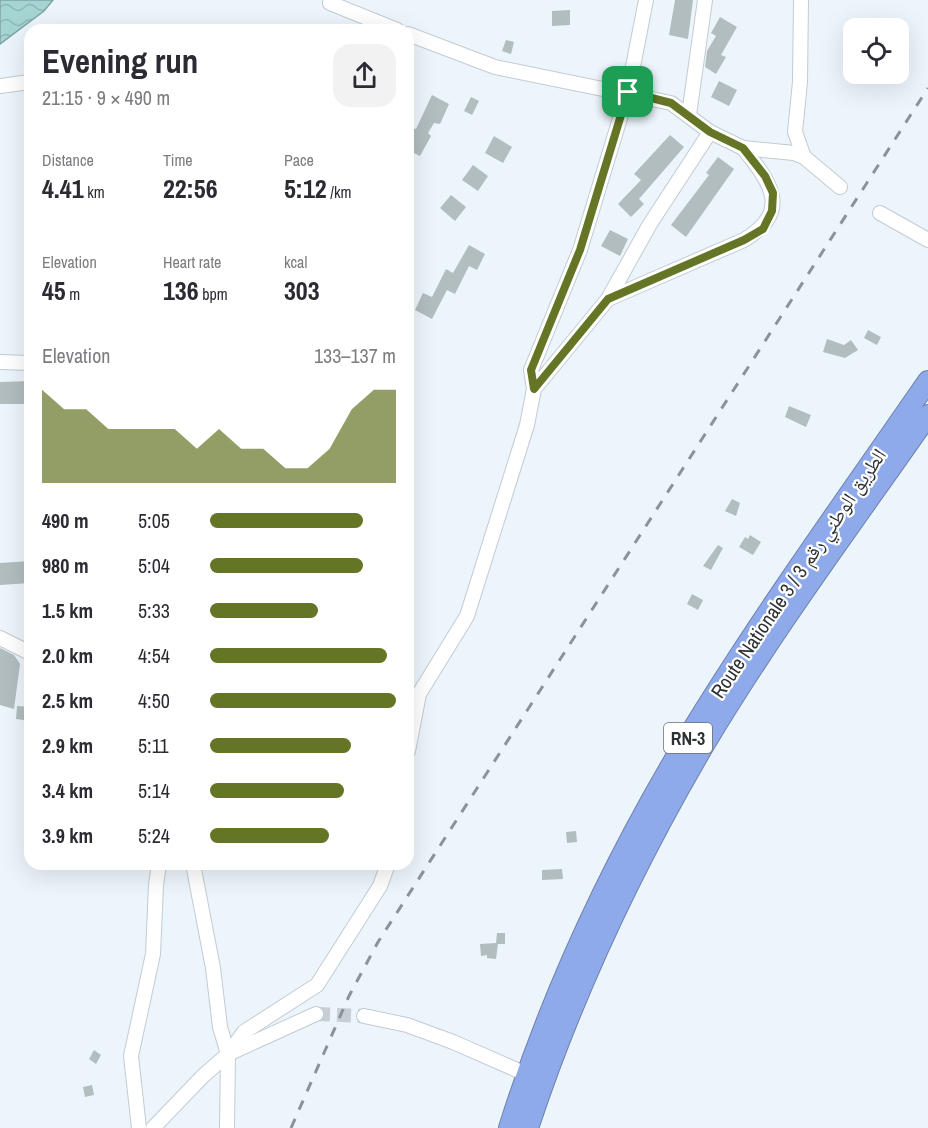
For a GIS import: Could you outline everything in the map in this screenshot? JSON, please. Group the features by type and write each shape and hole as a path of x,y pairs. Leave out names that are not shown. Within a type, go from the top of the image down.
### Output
{"highway":[{"name":"Route Nationale 3 / الطريق الوطني رقم 3","path":"528,1128 535,1078 623,853 685,742 763,621 928,381"},
{"name":"Route Nationale 3 / الطريق الوطني رقم 3","path":"509,1128 613,916 704,745 771,641 928,415"}],"street":[{"path":"414,717 418,694 467,616 527,426 534,389 531,370 580,250 628,92 646,0"},
{"path":"689,115 705,0"},
{"path":"801,0 800,82 795,132 804,157"},
{"path":"330,3 382,24"},
{"path":"414,36 495,67 628,92 671,103 710,132 743,148 794,153 804,157 840,187"},
{"path":"0,86 24,83"},
{"path":"534,389 608,299 650,224 710,132"},
{"path":"608,299 744,240 763,229 772,211 773,193 765,176 743,148"},
{"path":"880,213 928,240"},
{"path":"0,362 24,363"},
{"path":"0,638 24,650"},
{"path":"140,1128 131,1056 153,954 158,870"},
{"path":"194,870 213,968 220,1027 228,1054 227,1128"},
{"path":"153,1128 203,1076 228,1054 244,1032 316,984 380,886 386,870"},
{"path":"228,1054 315,1014"},
{"path":"364,1016 407,1025 535,1078"}],"water":[{"path":"0,0 53,0 44,11 0,44"}],"building":[{"path":"675,0 693,0 688,39 669,35"},
{"path":"570,10 570,25 552,26 552,11"},
{"path":"720,17 737,27 721,55 726,57 716,74 705,67 707,51 716,36 711,33"},
{"path":"506,40 514,42 511,54 502,51"},
{"path":"719,81 737,90 729,106 711,97"},
{"path":"432,95 449,104 440,124 434,123 428,133 431,136 420,156 414,153 414,128 416,129"},
{"path":"471,97 479,101 472,115 464,111"},
{"path":"670,135 684,147 639,199 644,204 631,217 618,204 641,180 634,174"},
{"path":"494,136 512,147 503,163 485,153"},
{"path":"718,157 734,169 686,237 671,225 709,175 706,173"},
{"path":"473,165 488,176 478,191 462,180"},
{"path":"451,195 466,207 455,221 440,208"},
{"path":"610,230 628,239 620,256 601,246"},
{"path":"469,245 485,254 477,270 469,266 455,294 447,290 432,319 415,310 423,293 432,297 446,269 453,273"},
{"path":"868,330 881,337 877,345 864,338"},
{"path":"827,339 844,345 851,340 858,350 845,358 823,352"},
{"path":"24,381 24,404 0,404 0,382"},
{"path":"789,406 811,415 806,427 785,417"},
{"path":"732,499 740,503 736,516 725,511"},
{"path":"750,535 761,542 753,555 739,547 745,537 748,539"},
{"path":"718,545 723,548 711,570 703,566"},
{"path":"24,561 24,583 0,585 0,563"},
{"path":"692,594 703,600 698,610 687,604"},
{"path":"0,648 14,655 20,664 14,709 0,705"},
{"path":"17,706 24,707 24,720 16,719"},
{"path":"576,831 577,842 567,843 566,832"},
{"path":"562,869 563,879 542,880 542,870"},
{"path":"497,933 505,933 505,944 498,944 496,959 487,958 487,955 481,956 480,944 496,943"},
{"path":"94,1050 101,1055 96,1064 89,1059"},
{"path":"92,1085 94,1095 85,1097 83,1087"}],"tunnel":[{"path":"316,1014 364,1016"}],"railway":[{"path":"291,1128 349,996 378,942 928,88"}],"route":[{"path":"628,92 671,103 710,132 743,148 765,176 773,193 772,211 763,229 744,240 608,299 534,389 531,370 580,250 628,92"}]}
